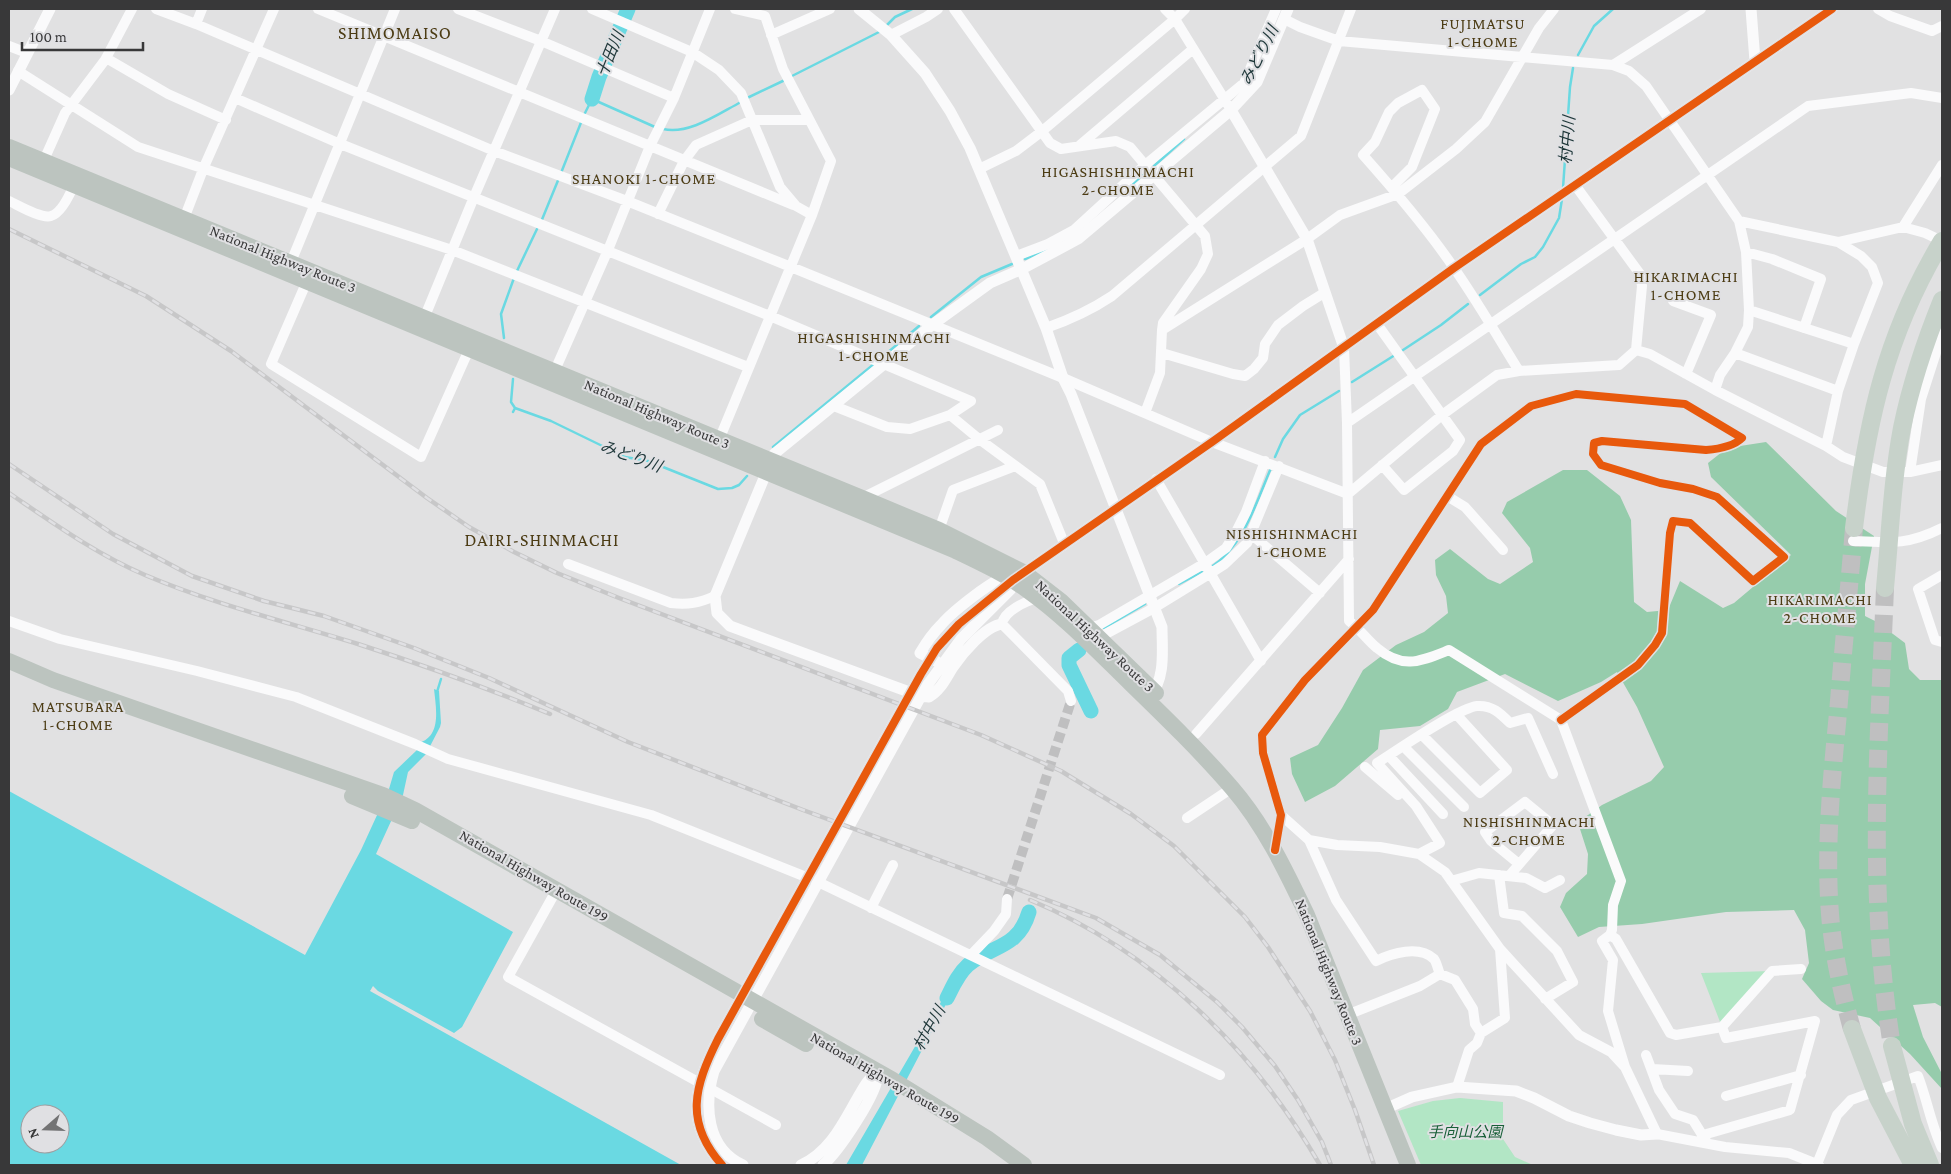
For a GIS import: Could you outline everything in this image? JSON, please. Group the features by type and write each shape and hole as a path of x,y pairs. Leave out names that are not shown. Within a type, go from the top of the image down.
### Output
{"highway":[{"name":"National Highway Route 3","path":"9,147 44,160 76,180"},
{"name":"National Highway Route 3","path":"9,158 76,180 472,344 719,440 767,467 862,498 940,530 1015,578 1196,734 1221,765 1232,788"},
{"path":"1854,535 1860,479 1878,388 1913,293 1942,241"},
{"name":"National Highway Route 3","path":"289,268 307,281 422,323"},
{"path":"1886,588 1898,454 1915,376 1942,300"},
{"name":"National Highway Route 3","path":"552,376 767,467 954,550 1061,601 1095,633 1232,788 1275,850 1307,915 1408,1165"},
{"name":"National Highway Route 199","path":"9,661 53,680 381,800 414,815 554,894 599,924 782,1031 987,1138 1024,1165"},
{"name":"National Highway Route 199","path":"9,672 48,689 381,800"},
{"path":"1852,1029 1878,1098 1913,1165"},
{"path":"1892,1046 1913,1124 1930,1165"},
{"name":"National Highway Route 199","path":"909,1096 982,1145 1008,1165"}],"street":[{"path":"9,90 50,9"},
{"path":"44,160 70,104 106,58 132,9"},
{"path":"156,9 196,24 494,150 791,267 1063,378 1212,442 1279,466 1348,494"},
{"path":"196,24 202,9"},
{"path":"182,224 204,167 274,9"},
{"path":"318,9 796,206 812,215"},
{"path":"289,268 338,143 395,9"},
{"path":"458,9 575,55 674,98"},
{"path":"422,323 555,9"},
{"path":"592,9 692,52 719,70 741,93 780,187 796,206"},
{"path":"552,376 608,250 650,146 674,98 710,9"},
{"path":"719,440 812,215 831,161 783,69 765,16 735,9"},
{"path":"771,35 830,9"},
{"path":"886,31 926,17 938,9"},
{"path":"954,9 1050,143 1061,149 1116,141 1130,147 1205,236 1208,254 1201,269 1163,323 1160,373 1145,413"},
{"path":"1165,9 1175,19 1307,239 1324,294 1344,348 1347,423 1349,621 1358,627 1376,648 1395,661 1418,662 1449,650 1561,720 1621,881 1613,905 1612,930 1610,935 1602,941 1613,960 1608,1011 1625,1067 1657,1134"},
{"path":"979,169 1016,150 1041,132 1185,9"},
{"path":"1016,256 1048,244 1074,230 1145,165 1244,83 1276,9"},
{"path":"1046,328 1064,322 1095,307 1112,296 1301,136 1351,9"},
{"path":"1162,330 1307,239 1340,215 1395,191 1456,149 1485,122 1539,28 1554,9"},
{"path":"1613,64 1701,9"},
{"path":"1751,9 1755,61"},
{"path":"719,1156 700,1130 696,1110 698,1089 709,1057 921,674 948,635 971,613 1015,578 1064,543 1212,442 1454,268 1832,9"},
{"path":"1878,9 1890,16 1932,31 1942,26"},
{"path":"864,10 925,73 950,111 970,148 1022,269 1046,328 1063,378 1116,507 1162,627 1161,670 1150,695"},
{"path":"1002,624 994,626 972,644 951,670 943,684 929,697 920,696 730,626 717,613 715,596 774,454 932,325 990,283 1022,269 1078,239 1231,110 1257,82 1286,14 1300,27 1339,41 1523,58 1613,64 1629,71 1646,86 1671,120 1739,221 1746,252 1748,327 1735,353 1720,375 1715,390"},
{"path":"9,46 27,53"},
{"path":"1078,148 1193,49"},
{"path":"106,58 168,94 226,120"},
{"path":"18,71 138,146 452,250 584,304 748,367"},
{"path":"1395,191 1412,167 1435,109 1422,90 1398,103 1389,112 1375,142 1363,155 1395,191 1454,268 1519,371"},
{"path":"1347,423 1808,106 1911,93 1942,98"},
{"path":"234,98 338,143 770,316 971,401 950,415 910,429 887,427 834,406"},
{"path":"658,214 684,161 696,144 752,120 810,120"},
{"path":"1903,227 1942,165"},
{"path":"9,201 41,216 50,216 59,210 76,180"},
{"path":"1348,494 1442,415 1497,375 1519,371 1619,365 1636,350 1642,286 1640,274 1571,187"},
{"path":"1739,221 1838,242 1860,256 1872,268 1878,283 1838,391 1826,446"},
{"path":"1838,242 1903,227 1942,241"},
{"path":"1746,252 1772,259 1821,279 1804,328"},
{"path":"307,281 271,364 421,456 472,344"},
{"path":"1162,353 1245,376 1263,358 1265,344 1278,325 1302,306 1324,294"},
{"path":"1673,301 1711,315 1686,374"},
{"path":"1749,310 1854,344"},
{"path":"1377,324 1460,440 1453,451 1404,490 1382,465"},
{"path":"1910,472 1921,399 1942,334"},
{"path":"1636,350 1650,354 1715,390 1826,446 1843,457 1883,472 1910,472 1942,465"},
{"path":"1735,353 1838,391"},
{"path":"1275,850 1282,815 1263,753 1262,734 1304,680 1373,610 1481,444 1531,406 1576,394 1685,404 1742,438 1738,443 1706,450 1631,442 1602,441 1594,444 1593,454 1601,465 1660,483 1693,489 1717,497 1784,557 1753,581 1690,523 1673,521 1670,533 1662,633 1655,645 1638,665 1561,720"},
{"path":"950,415 1040,484 1064,543"},
{"path":"862,498 998,430"},
{"path":"1095,633 1150,595 1205,563 1226,548 1236,532 1266,462"},
{"path":"940,530 953,490 1015,466"},
{"path":"1095,633 1154,608 1224,564 1247,543 1279,466"},
{"path":"1156,479 1261,661"},
{"path":"1447,496 1465,507 1503,550"},
{"path":"1854,535 1876,543 1902,543 1924,537 1942,528"},
{"path":"1251,534 1320,593"},
{"path":"1196,734 1349,559"},
{"path":"568,564 671,603 684,605 698,603 715,596"},
{"path":"1942,575 1918,589 1936,640 1942,642"},
{"path":"719,1156 708,1105 711,1082 720,1060 926,687 961,639 1015,578"},
{"path":"951,670 920,653 942,623 965,604 1015,578"},
{"path":"1002,624 1005,617 1018,606 1038,598"},
{"path":"9,621 60,639 197,671 296,697 448,759 651,815 816,881 1220,1075"},
{"path":"1002,624 1068,691 1071,701"},
{"path":"1419,854 1440,842 1416,806 1376,763 1456,714 1476,706 1496,709 1510,723 1528,718 1553,774"},
{"path":"1422,736 1480,793 1507,770 1456,714"},
{"path":"1404,746 1464,806"},
{"path":"1389,756 1443,814"},
{"path":"1365,767 1422,815"},
{"path":"1187,818 1232,788"},
{"path":"1519,864 1491,841 1485,832 1525,802 1553,825 1504,876 1504,913 1522,916 1557,951 1573,982 1545,999"},
{"path":"1282,815 1309,840 1336,900 1376,960 1388,955 1421,952 1434,960 1440,974 1455,980 1473,1009 1476,1024 1481,1033"},
{"path":"1309,840 1337,845 1380,847 1419,854 1444,872 1500,949 1579,1035 1611,1052 1625,1067"},
{"path":"871,908 893,865"},
{"path":"1451,881 1479,873 1526,878 1545,888 1560,880"},
{"path":"554,894 508,977 776,1125"},
{"path":"971,955 994,931 1006,914 1007,899"},
{"path":"1610,935 1616,939 1670,1033 1676,1035 1722,1027 1772,971 1801,969"},
{"path":"1457,1087 1469,1050 1477,1043 1481,1033 1506,1018 1500,949"},
{"path":"1346,1015 1420,986 1440,974"},
{"path":"1706,1139 1790,1110 1816,1022 1726,1038 1722,1027"},
{"path":"1646,1055 1659,1090 1675,1114 1693,1120 1706,1139"},
{"path":"1652,1069 1688,1071"},
{"path":"1726,1096 1800,1076"},
{"path":"1384,1109 1412,1097 1457,1087 1516,1091 1569,1116 1598,1126 1641,1135 1657,1134 1706,1139 1789,1153 1818,1165 1837,1115 1852,1100 1918,1076 1935,1133 1942,1148"},
{"path":"801,1165 813,1159 833,1139 881,1081"},
{"path":"823,1165 838,1150 881,1081"},
{"path":"719,1156 729,1155 743,1165"}],"green space":[{"path":"1766,442 1836,511 1874,536 1865,584 1865,616 1877,622 1905,643 1909,669 1920,680 1942,680 1942,1007 1935,1003 1913,1005 1923,1037 1942,1074 1942,1089 1910,1054 1870,1018 1833,1010 1821,1001 1802,979 1809,963 1805,930 1794,910 1726,912 1642,924 1599,927 1578,937 1560,907 1566,893 1587,874 1588,854 1580,829 1581,820 1602,805 1651,781 1664,767 1637,707 1617,672 1601,682 1558,701 1505,674 1457,692 1448,709 1420,726 1380,730 1378,749 1335,786 1305,802 1292,774 1290,758 1318,745 1342,708 1363,670 1396,645 1424,632 1448,613 1446,596 1436,575 1435,560 1450,549 1488,579 1500,584 1533,562 1530,548 1502,513 1507,502 1563,470 1587,470 1620,496 1631,520 1634,602 1647,612 1668,610 1680,581 1723,608 1734,603 1791,555 1711,477 1708,463 1727,448"},
{"path":"1772,971 1722,1027 1701,973"},
{"name":"手向山公園","path":"1460,1098 1503,1102 1503,1139 1515,1157 1533,1165 1421,1165 1398,1111 1433,1101"}],"water":[{"path":"434,689 439,691 440,727 426,754 408,772 403,795 376,854 513,932 462,1027 454,1033 378,991 373,986 370,991 681,1165 9,1165 9,791 305,955 361,850 389,789 394,772 417,750 418,743 426,740 431,735 436,721"},
{"path":"956,980 956,985 862,1165 846,1165 952,983"}],"waterway":[{"name":"十田川","path":"592,99 599,77 628,9"},
{"path":"885,27 895,17 912,9"},
{"name":"村中川","path":"1578,55 1594,26 1613,9"},
{"path":"790,77 881,31"},
{"name":"村中川","path":"1563,188 1573,68"},
{"path":"745,99 785,80"},
{"path":"584,115 592,99 655,127"},
{"path":"663,129 673,130 693,126 741,102"},
{"path":"561,173 582,120"},
{"name":"みどり川","path":"1154,166 1184,139"},
{"name":"みどり川","path":"1129,187 1143,175"},
{"path":"541,222 559,178"},
{"name":"村中川","path":"1480,295 1521,264 1535,257 1543,247 1559,218 1562,199"},
{"path":"516,273 537,229"},
{"name":"みどり川","path":"1025,259 1046,250"},
{"name":"みどり川","path":"931,317 981,277 1012,264"},
{"path":"504,338 501,314 514,278"},
{"name":"村中川","path":"1400,352 1441,325 1468,304"},
{"name":"みどり川","path":"880,359 919,326"},
{"name":"村中川","path":"1352,382 1395,355"},
{"name":"みどり川","path":"773,447 874,364"},
{"path":"513,379 511,402 515,408 513,412"},
{"name":"村中川","path":"1275,457 1283,439 1300,415 1339,391"},
{"name":"みどり川","path":"515,408 551,421 625,457 648,461 718,489 732,488 739,485 747,476"},
{"name":"村中川","path":"1210,568 1232,548 1248,523 1271,468"},
{"name":"村中川","path":"1179,584 1202,572"},
{"name":"村中川","path":"1104,628 1145,604"},
{"name":"村中川","path":"1079,650 1069,658 1069,665 1091,711"},
{"path":"437,692 441,679"},
{"name":"村中川","path":"947,998 964,969 977,958 1011,940 1024,924 1029,912"}],"tunnel":[{"path":"1852,1029 1834,948 1829,898 1828,852 1832,782 1854,528"},
{"path":"1885,588 1878,760 1877,875 1884,989 1892,1046"},
{"path":"1007,899 1071,701"}],"railway":[{"path":"9,229 146,296 231,351 427,498 469,527 514,552 557,573 619,598 981,735 1061,771 1131,814 1174,846 1245,917 1268,947 1310,1011 1335,1060 1374,1165"},
{"path":"9,464 113,534 192,576 264,601 324,616 414,648 489,678 628,742 803,810 1096,918 1160,955 1217,1002 1242,1027 1275,1066 1298,1100 1322,1142 1331,1165"},
{"path":"9,493 92,548 145,575 224,604 407,660 550,714"},
{"path":"1030,900 1076,922 1119,947 1159,976 1197,1009 1232,1044 1264,1082 1293,1122 1320,1165"}],"cycle path":[{"path":"722,1165 702,1134 698,1119 699,1089 710,1056 921,674 937,648 959,624 1013,580 1212,442 1454,268 1832,9"},
{"path":"1275,850 1281,815 1263,753 1262,735 1305,680 1373,610 1481,444 1531,406 1576,394 1685,404 1742,438 1730,445 1706,450 1602,441 1594,443 1593,454 1601,465 1660,483 1693,489 1717,497 1784,557 1753,581 1690,523 1673,521 1670,533 1662,633 1655,645 1638,665 1561,720"}],"district":[{"name":"FUJIMATSU 1-CHOME","path":"1483,32"},
{"name":"SHIMOMAISO","path":"395,33"},
{"name":"SHANOKI 1-CHOME","path":"644,178"},
{"name":"HIGASHISHINMACHI 2-CHOME","path":"1118,180"},
{"name":"HIKARIMACHI 1-CHOME","path":"1686,285"},
{"name":"HIGASHISHINMACHI 1-CHOME","path":"874,346"},
{"name":"DAIRI-SHINMACHI","path":"542,540"},
{"name":"NISHISHINMACHI 1-CHOME","path":"1292,542"},
{"name":"HIKARIMACHI 2-CHOME","path":"1820,608"},
{"name":"MATSUBARA 1-CHOME","path":"78,715"},
{"name":"NISHISHINMACHI 2-CHOME","path":"1529,830"}]}
